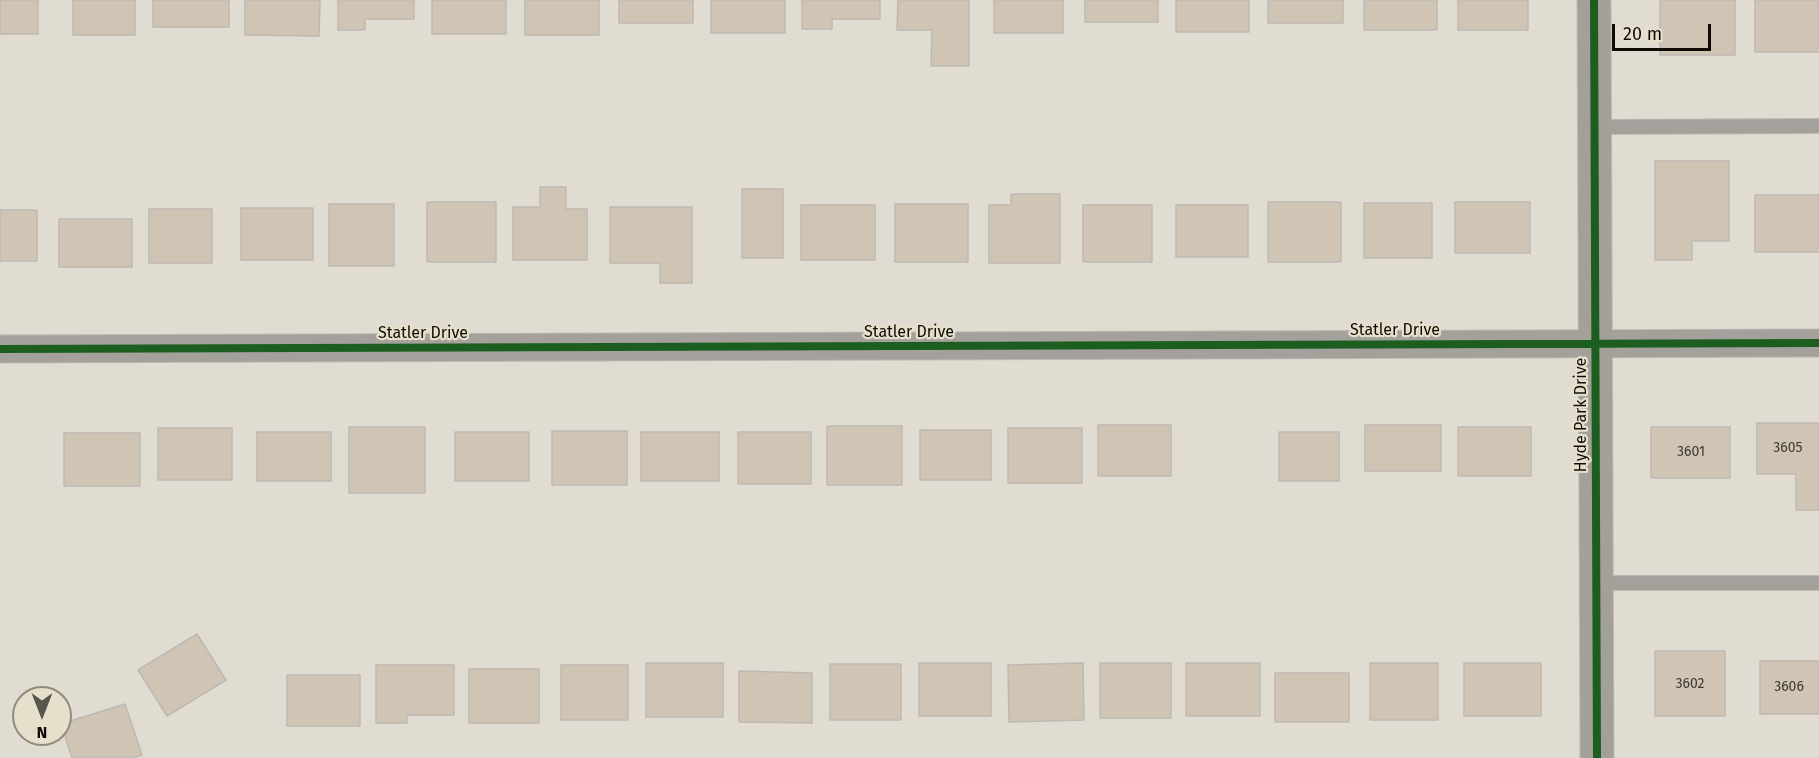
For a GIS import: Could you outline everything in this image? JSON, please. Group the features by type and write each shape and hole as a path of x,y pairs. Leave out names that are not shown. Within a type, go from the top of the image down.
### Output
{"street":[{"name":"Hyde Park Drive","path":"1594,0 1597,758"},
{"name":"Statler Drive","path":"0,349 1819,343"}],"lane":[{"path":"1595,127 1819,126"},
{"path":"1596,583 1819,583"}],"building":[{"path":"0,0 38,0 38,34 0,34"},
{"path":"73,0 135,0 135,35 73,35"},
{"path":"153,0 229,0 229,27 153,27"},
{"path":"245,0 320,0 319,36 245,35"},
{"path":"338,0 414,0 414,19 365,19 365,30 338,30"},
{"path":"432,0 506,0 506,34 432,34"},
{"path":"525,0 599,0 599,35 525,35"},
{"path":"619,0 693,0 693,23 619,23"},
{"path":"711,0 785,0 785,33 711,33"},
{"path":"802,0 880,0 880,19 832,19 832,29 802,29"},
{"path":"898,0 969,0 969,66 931,66 932,30 897,30"},
{"path":"994,0 1063,0 1063,33 994,33"},
{"path":"1085,0 1158,0 1158,22 1085,22"},
{"path":"1176,0 1249,0 1249,32 1176,32"},
{"path":"1268,0 1343,0 1343,23 1268,23"},
{"path":"1364,0 1437,0 1437,30 1364,30"},
{"path":"1458,0 1528,0 1528,30 1458,30"},
{"path":"1660,0 1735,0 1735,55 1660,55"},
{"path":"1755,0 1819,0 1819,52 1755,52"},
{"path":"1655,161 1729,161 1729,241 1692,241 1692,260 1655,260"},
{"path":"540,187 566,187 566,209 587,209 587,260 513,260 513,207 540,207"},
{"path":"742,189 783,189 783,258 742,258"},
{"path":"1011,194 1060,194 1060,263 989,263 989,205 1011,205"},
{"path":"1755,195 1819,195 1819,252 1755,252"},
{"path":"427,202 496,202 496,262 427,262"},
{"path":"1268,202 1341,202 1341,262 1268,262"},
{"path":"1455,202 1530,202 1530,253 1455,253"},
{"path":"1364,203 1432,203 1432,258 1364,258"},
{"path":"329,204 394,204 394,266 329,266"},
{"path":"895,204 968,204 968,262 895,262"},
{"path":"801,205 875,205 875,260 801,260"},
{"path":"1083,205 1152,205 1152,262 1083,262"},
{"path":"1176,205 1248,205 1248,257 1176,257"},
{"path":"610,207 692,207 692,283 660,283 660,263 610,263"},
{"path":"241,208 313,208 313,260 241,260"},
{"path":"149,209 212,209 212,263 149,263"},
{"path":"0,210 37,210 37,261 0,261"},
{"path":"59,219 132,219 132,267 59,267"},
{"path":"1757,423 1819,423 1819,510 1796,510 1796,474 1757,474"},
{"path":"1098,425 1171,425 1171,476 1098,476"},
{"path":"1365,425 1441,425 1441,471 1365,471"},
{"path":"827,426 902,426 902,485 827,485"},
{"path":"349,427 425,427 425,493 349,493"},
{"path":"1458,427 1531,427 1531,476 1458,476"},
{"path":"1651,427 1730,427 1730,478 1651,478"},
{"path":"158,428 232,428 232,480 158,480"},
{"path":"1008,428 1082,428 1082,483 1008,483"},
{"path":"920,430 991,430 991,480 920,480"},
{"path":"552,431 627,431 627,485 552,485"},
{"path":"257,432 331,432 331,481 257,481"},
{"path":"455,432 529,432 529,481 455,481"},
{"path":"641,432 719,432 719,481 641,481"},
{"path":"738,432 811,432 811,484 738,484"},
{"path":"1279,432 1339,432 1339,481 1279,481"},
{"path":"64,433 140,433 140,486 64,486"},
{"path":"197,634 226,680 167,716 138,670"},
{"path":"1655,651 1725,651 1725,716 1655,716"},
{"path":"1760,661 1819,661 1819,714 1760,714"},
{"path":"646,663 723,663 723,717 646,717"},
{"path":"919,663 991,663 991,716 919,716"},
{"path":"1083,663 1084,720 1009,722 1008,665"},
{"path":"1100,663 1171,663 1171,718 1100,718"},
{"path":"1186,663 1260,663 1260,716 1186,716"},
{"path":"1370,663 1438,663 1438,720 1370,720"},
{"path":"1464,663 1541,663 1541,716 1464,716"},
{"path":"830,664 901,664 901,720 830,720"},
{"path":"376,665 454,665 454,715 407,715 407,723 376,723"},
{"path":"561,665 628,665 628,720 561,720"},
{"path":"469,669 539,669 539,723 469,723"},
{"path":"739,671 812,673 812,723 739,722"},
{"path":"1275,673 1349,673 1349,722 1275,722"},
{"path":"287,675 360,675 360,726 287,726"},
{"path":"125,704 142,755 133,758 72,758 68,746 72,746 72,721"}],"cycle path":[{"path":"1594,0 1597,758"},
{"path":"0,349 1819,343"}]}
